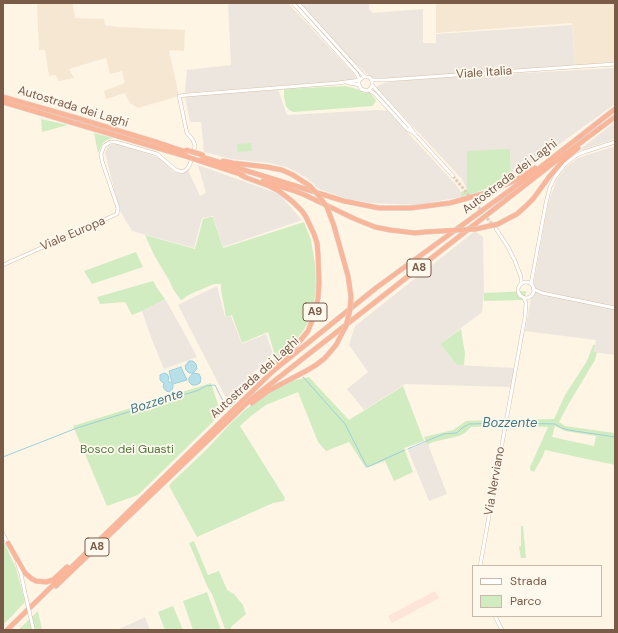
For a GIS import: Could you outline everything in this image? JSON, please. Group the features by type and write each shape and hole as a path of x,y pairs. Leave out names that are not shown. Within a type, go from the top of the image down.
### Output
{"highway":[{"name":"Autostrada dei Laghi","path":"3,97 159,143 201,158 241,175"},
{"name":"Autostrada dei Laghi","path":"3,102 186,153"},
{"name":"Autostrada dei Laghi","path":"7,630 273,371 376,288 493,203 615,109"},
{"name":"Autostrada dei Laghi","path":"11,630 249,401 547,168 615,117"},
{"name":"A9","path":"241,175 292,190 375,227 415,233 476,230 497,227 517,214 533,200 549,177 563,161 608,122"},
{"name":"A9","path":"201,158 344,202 379,208 411,208 450,203 486,192 514,181 550,159"},
{"name":"A9","path":"201,158 267,166 293,175 310,186 327,208 334,226 348,276 351,296 350,310 343,333 336,346 325,358 306,371 268,391 233,417"},
{"name":"A9","path":"198,444 205,435 300,341 308,331 318,299 318,253 314,234 306,217 293,202 279,191 241,175"},
{"path":"8,542 25,573 32,580 46,582 53,580 68,566 77,562"}],"street":[{"path":"293,3 357,74 360,80 359,85"},
{"path":"298,3 365,77 368,77 409,128"},
{"name":"Viale Italia","path":"372,83 385,80 615,64"},
{"path":"338,83 360,80 361,78 365,77"},
{"path":"338,83 359,85 363,90 369,90 375,94 414,133 453,176"},
{"name":"Viale Europa","path":"3,265 117,214 118,208 101,157 102,148 106,144 112,141 154,153 159,155 176,170 182,172 187,169 195,146 193,140 187,133 178,96 338,83"},
{"path":"369,90 372,83"},
{"path":"526,303 524,298 519,293 519,287 526,284 531,278 546,203 550,187 555,177 565,164 577,155 615,142"},
{"path":"497,227 515,261 521,277 526,284 542,293 615,308"},
{"path":"526,303 534,289"},
{"path":"532,294 542,293"},
{"name":"Via Nerviano","path":"480,565 526,313 526,303"},
{"path":"3,534 18,565 33,629"},
{"path":"496,617 502,630"}],"shaded area":[{"path":"37,3 73,3 75,18 104,19 105,25 117,27 185,30 184,51 169,50 179,96 138,108 130,103 125,93 106,99 104,91 125,83 122,71 110,74 106,58 69,69 74,78 59,81 56,75 49,76 45,50 39,50"},
{"path":"228,3 288,3 353,73 356,80 185,93 187,70 231,65"},
{"path":"300,3 369,3 369,9 373,13 423,9 423,43 436,43 436,34 572,25 575,66 376,79 367,74 346,55"},
{"path":"436,3 615,3 615,62 575,66 572,23 436,33"},
{"path":"615,68 615,104 511,178 510,149 467,190 462,179 376,87 384,83 397,81"},
{"path":"278,89 287,115 377,110 388,111 457,186 461,192 461,197 417,205 372,203 348,199 319,189 307,178 289,168 270,163 231,159 204,152 201,122 190,122 185,97"},
{"path":"615,122 615,139 579,151 582,148"},
{"path":"115,143 160,158 174,172 180,174 188,170 200,196 206,193 198,165 279,194 302,220 223,247 213,216 202,218 194,248 132,231 119,209 105,153 110,145"},
{"path":"615,146 615,355 594,352 596,340 525,331 548,204 557,179 567,166 578,158"},
{"path":"475,231 483,237 484,293 482,312 440,344 457,365 514,368 511,387 405,384 364,410 347,389 368,372 349,345 355,326"},
{"path":"217,286 225,317 231,316 242,344 266,334 273,353 227,400 178,305"},
{"path":"165,299 197,357 164,369 142,311"},
{"path":"427,442 447,494 429,501 408,450"},
{"path":"435,591 439,598 392,623 388,616"},
{"path":"145,617 150,630 116,630 128,625"}],"green space":[{"path":"346,86 364,93 370,93 376,100 373,106 293,112 286,106 284,89"},
{"path":"41,119 68,125 42,132"},
{"path":"94,133 113,138 103,143 98,153"},
{"path":"251,143 252,151 238,152 237,144"},
{"path":"510,149 511,178 478,192 461,197 461,192 467,190 467,151"},
{"path":"213,217 223,248 304,222 311,240 315,264 316,285 314,304 310,319 303,331 294,343 276,359 268,332 242,343 232,315 226,317 221,284 214,284 187,296 182,300 180,299 154,255 145,235 195,249 203,219"},
{"path":"136,252 143,267 92,284 84,271"},
{"path":"153,281 165,299 132,315 125,302 100,304 97,297"},
{"path":"526,291 525,300 484,301 484,293"},
{"path":"461,329 465,354 464,365 457,365 440,344"},
{"path":"593,345 595,345 594,352 597,352 595,360 559,422 565,426 615,433 615,465 545,450 534,472 530,470 548,427 471,427 459,436 433,442 427,445 424,437 453,430 466,421 554,419 565,395 587,361","holes":["555,426 565,431 596,436 594,446 552,437"]},
{"path":"309,377 349,420 403,386 424,441 404,448 413,472 394,481 385,461 366,468 349,442 326,451 318,442 298,392 266,405 240,426 285,498 284,501 273,503 197,537 169,486 171,483 205,451 230,424 267,393 291,381"},
{"name":"Bosco dei Guasti","path":"211,383 221,414 138,495 107,506 73,426"},
{"path":"521,526 523,526 526,558 521,558 519,547 521,546"},
{"path":"3,540 16,568 25,602 3,625"},
{"path":"194,541 208,575 219,571 227,590 234,594 243,605 246,614 231,627 231,630 225,630 212,594 189,543"},
{"path":"207,592 221,630 193,630 183,601"},
{"path":"173,606 183,630 165,630 158,612"},
{"path":"38,611 42,630 18,630"}],"water":[{"path":"189,361 193,361 196,364 197,369 193,373 189,373 186,370 185,366"},
{"path":"181,367 187,380 173,384 172,390 169,392 166,391 163,387 164,383 160,380 160,375 164,373 167,374 169,377 168,381 172,383 169,371"},
{"path":"193,373 199,374 201,378 200,383 196,385 192,385 189,382 189,378"}],"waterway":[{"name":"Bozzente","path":"3,457 77,428 199,390 206,386 215,385 225,405 229,408 257,378 282,354 283,355"},
{"name":"Bozzente","path":"303,377 345,424 367,467 405,450"},
{"name":"Bozzente","path":"408,449 444,434 457,433 469,424 504,423"},
{"name":"Bozzente","path":"507,423 555,424 568,430 615,437"}],"tunnel":[{"path":"453,176 496,229"}]}
